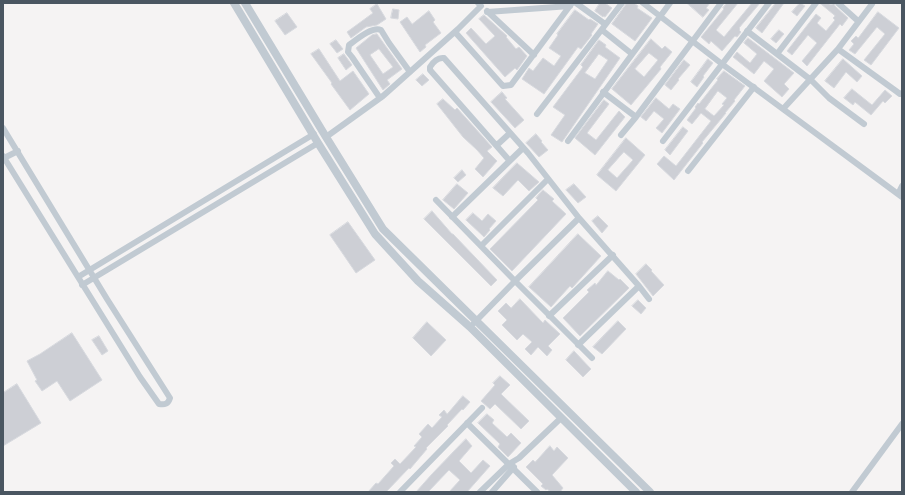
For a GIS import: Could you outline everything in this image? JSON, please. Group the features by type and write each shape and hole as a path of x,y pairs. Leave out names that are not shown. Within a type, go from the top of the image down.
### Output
{"street":[{"path":"234,3 314,134 318,143 376,234 418,281 470,327 636,492"},
{"path":"245,3 383,229 650,492"},
{"path":"576,3 632,54"},
{"path":"537,114 622,3"},
{"path":"643,3 722,64 900,196 902,186"},
{"path":"568,141 670,3"},
{"path":"621,135 721,3"},
{"path":"663,141 768,3"},
{"path":"777,54 816,3"},
{"path":"838,3 858,22"},
{"path":"82,285 318,143 380,98 455,32 480,4 534,54"},
{"path":"783,109 838,49 872,4"},
{"path":"487,12 571,5"},
{"path":"455,32 503,86 511,85 571,5"},
{"path":"380,98 348,52 348,46 365,34 379,28 410,72"},
{"path":"747,31 811,80 829,98 864,124"},
{"path":"838,49 900,94 902,93"},
{"path":"509,160 430,70 430,67 437,59 444,58 523,148 579,218 613,255 649,299"},
{"path":"688,170 754,87"},
{"path":"603,92 636,117"},
{"path":"3,128 18,151 90,270 170,398 164,405 159,404 140,377 4,157 18,151"},
{"path":"78,277 321,129"},
{"path":"497,145 510,133"},
{"path":"452,217 523,148"},
{"path":"481,246 548,179"},
{"path":"436,200 514,282 592,358"},
{"path":"198,205 202,213"},
{"path":"470,327 579,218"},
{"path":"549,316 613,255"},
{"path":"578,344 639,286"},
{"path":"400,492 482,408"},
{"path":"480,492 511,466 561,418"},
{"path":"467,423 537,492"},
{"path":"852,492 902,424"},
{"path":"492,492 511,466"}],"building":[{"path":"600,3 605,3 612,8 605,17 595,11"},
{"path":"627,3 634,3 638,6 637,8 652,18 635,41 612,24"},
{"path":"687,3 710,3 706,8 709,10 703,17"},
{"path":"727,3 738,3 716,30 724,37 752,3 760,3 739,28 741,32 737,37 735,36 722,51 711,41 709,44 701,37 724,9 723,8"},
{"path":"776,3 784,3 762,33 756,28"},
{"path":"800,3 805,6 797,16 792,12"},
{"path":"820,3 828,3 831,5 834,3 835,6 848,18 842,26 840,24 807,66 802,61 817,43 808,35 792,55 787,51 816,14 821,18 817,23 826,31 835,20 833,18 835,16"},
{"path":"377,4 386,19 377,25 366,27 351,38 347,32 373,13 370,9"},
{"path":"393,9 399,10 398,19 391,18"},
{"path":"575,10 589,20 590,19 598,24 591,34 592,35 581,49 578,47 544,94 522,79 529,68 533,71 543,58 554,66 561,56 549,48 558,35 557,34"},
{"path":"429,11 435,20 433,22 441,33 425,45 426,47 420,52 400,22 407,17 412,24"},
{"path":"878,12 899,28 871,65 864,60 885,34 877,27 855,54 849,50 854,44 851,41 856,36 858,38"},
{"path":"287,13 297,27 285,35 275,21"},
{"path":"484,15 507,36 506,37 516,49 519,47 527,56 517,70 515,68 505,77 466,33 471,28 486,44 495,36 479,19"},
{"path":"779,30 784,34 776,43 771,39"},
{"path":"377,34 402,69 387,80 390,84 383,90 356,48 372,35","holes":["379,49 393,67 383,74 370,55"]},
{"path":"748,38 794,73 784,84 789,89 782,97 764,81 774,69 764,61 754,74 733,57 737,52 750,63 757,54 744,43"},
{"path":"651,39 662,49 665,46 672,52 660,67 661,69 631,105 612,89","holes":["649,53 658,60 644,77 635,69"]},
{"path":"336,40 343,49 337,53 330,44"},
{"path":"599,40 606,45 605,47 620,58 562,142 551,135 565,115 553,107 583,67 581,65","holes":["599,54 608,60 595,79 585,73"]},
{"path":"319,49 340,81 353,71 369,94 350,110 311,54"},
{"path":"344,54 352,65 346,70 338,58"},
{"path":"708,59 713,63 697,87 691,82"},
{"path":"843,59 862,76 857,82 846,72 834,88 825,81"},
{"path":"684,60 690,65 671,90 665,85"},
{"path":"724,71 745,86 674,180 657,164 664,156 676,166 711,121 701,113 692,124 687,120 698,103 699,104 718,80 717,79","holes":["718,91 727,98 722,104 724,105 714,116 705,109"]},
{"path":"423,74 429,80 422,86 416,80"},
{"path":"852,89 872,105 885,90 892,96 885,103 883,101 871,115 855,102 853,105 844,98"},
{"path":"502,92 507,98 505,99 524,120 515,128 491,102"},
{"path":"656,98 669,109 673,104 680,109 662,133 656,128 664,119 654,111 646,121 641,117"},
{"path":"443,99 455,110 457,108 492,147 487,151 497,161 483,177 475,169 484,158 463,137 437,104"},
{"path":"604,100 609,104 587,133 596,140 619,111 625,117 595,155 575,138"},
{"path":"683,127 688,131 670,155 665,150"},
{"path":"536,134 548,150 539,157 526,143"},
{"path":"626,138 645,155 616,191 597,175","holes":["624,152 633,160 617,178 608,170"]},
{"path":"517,163 539,182 529,191 518,180 503,196 493,188"},
{"path":"462,170 466,175 458,182 454,178"},
{"path":"457,184 468,193 454,209 443,200"},
{"path":"574,184 586,197 578,203 566,190"},
{"path":"543,190 554,199 552,201 566,214 512,271 490,249 538,200 536,198"},
{"path":"432,211 452,234 497,280 491,286 424,219"},
{"path":"473,213 482,221 488,214 496,221 484,237 466,220"},
{"path":"598,216 608,226 602,233 592,221"},
{"path":"348,222 375,260 356,273 330,235"},
{"path":"578,234 601,256 572,288 570,286 551,307 529,287"},
{"path":"646,264 664,285 653,296 636,274"},
{"path":"608,271 619,280 620,279 629,288 580,336 563,318 589,292 587,290 595,283 596,285"},
{"path":"520,299 543,323 545,320 560,334 548,346 552,350 547,356 538,347 531,355 525,349 532,342 523,334 517,340 502,325 507,320 498,311 506,303 511,308"},
{"path":"638,300 646,308 641,314 632,306"},
{"path":"618,321 626,329 602,354 593,347"},
{"path":"427,322 446,340 431,356 413,338"},
{"path":"72,333 102,380 70,401 57,381 42,391 35,381 37,380 27,361"},
{"path":"99,336 108,351 102,355 92,340"},
{"path":"574,351 591,369 583,377 566,360"},
{"path":"500,376 510,385 501,394 529,421 521,429 495,404 490,409 481,401 495,385 493,383"},
{"path":"17,384 41,423 3,446 3,393"},
{"path":"463,396 470,402 426,448 427,449 410,469 409,468 386,492 368,492 376,483 378,484 394,466 391,463 395,459 400,464 416,447 414,446 422,437 419,434 428,424 432,428 442,417 439,415 444,410 447,414"},
{"path":"487,414 494,420 492,423 507,437 511,433 521,443 508,457 498,447 500,444 478,423"},
{"path":"466,439 472,446 459,461 471,473 483,460 490,466 467,492 449,492 460,480 449,470 428,492 416,492 432,474"},
{"path":"550,446 554,451 557,447 568,458 552,475 563,488 560,492 551,492 547,489 546,490 541,486 543,484 526,467 533,460 535,462"}]}
